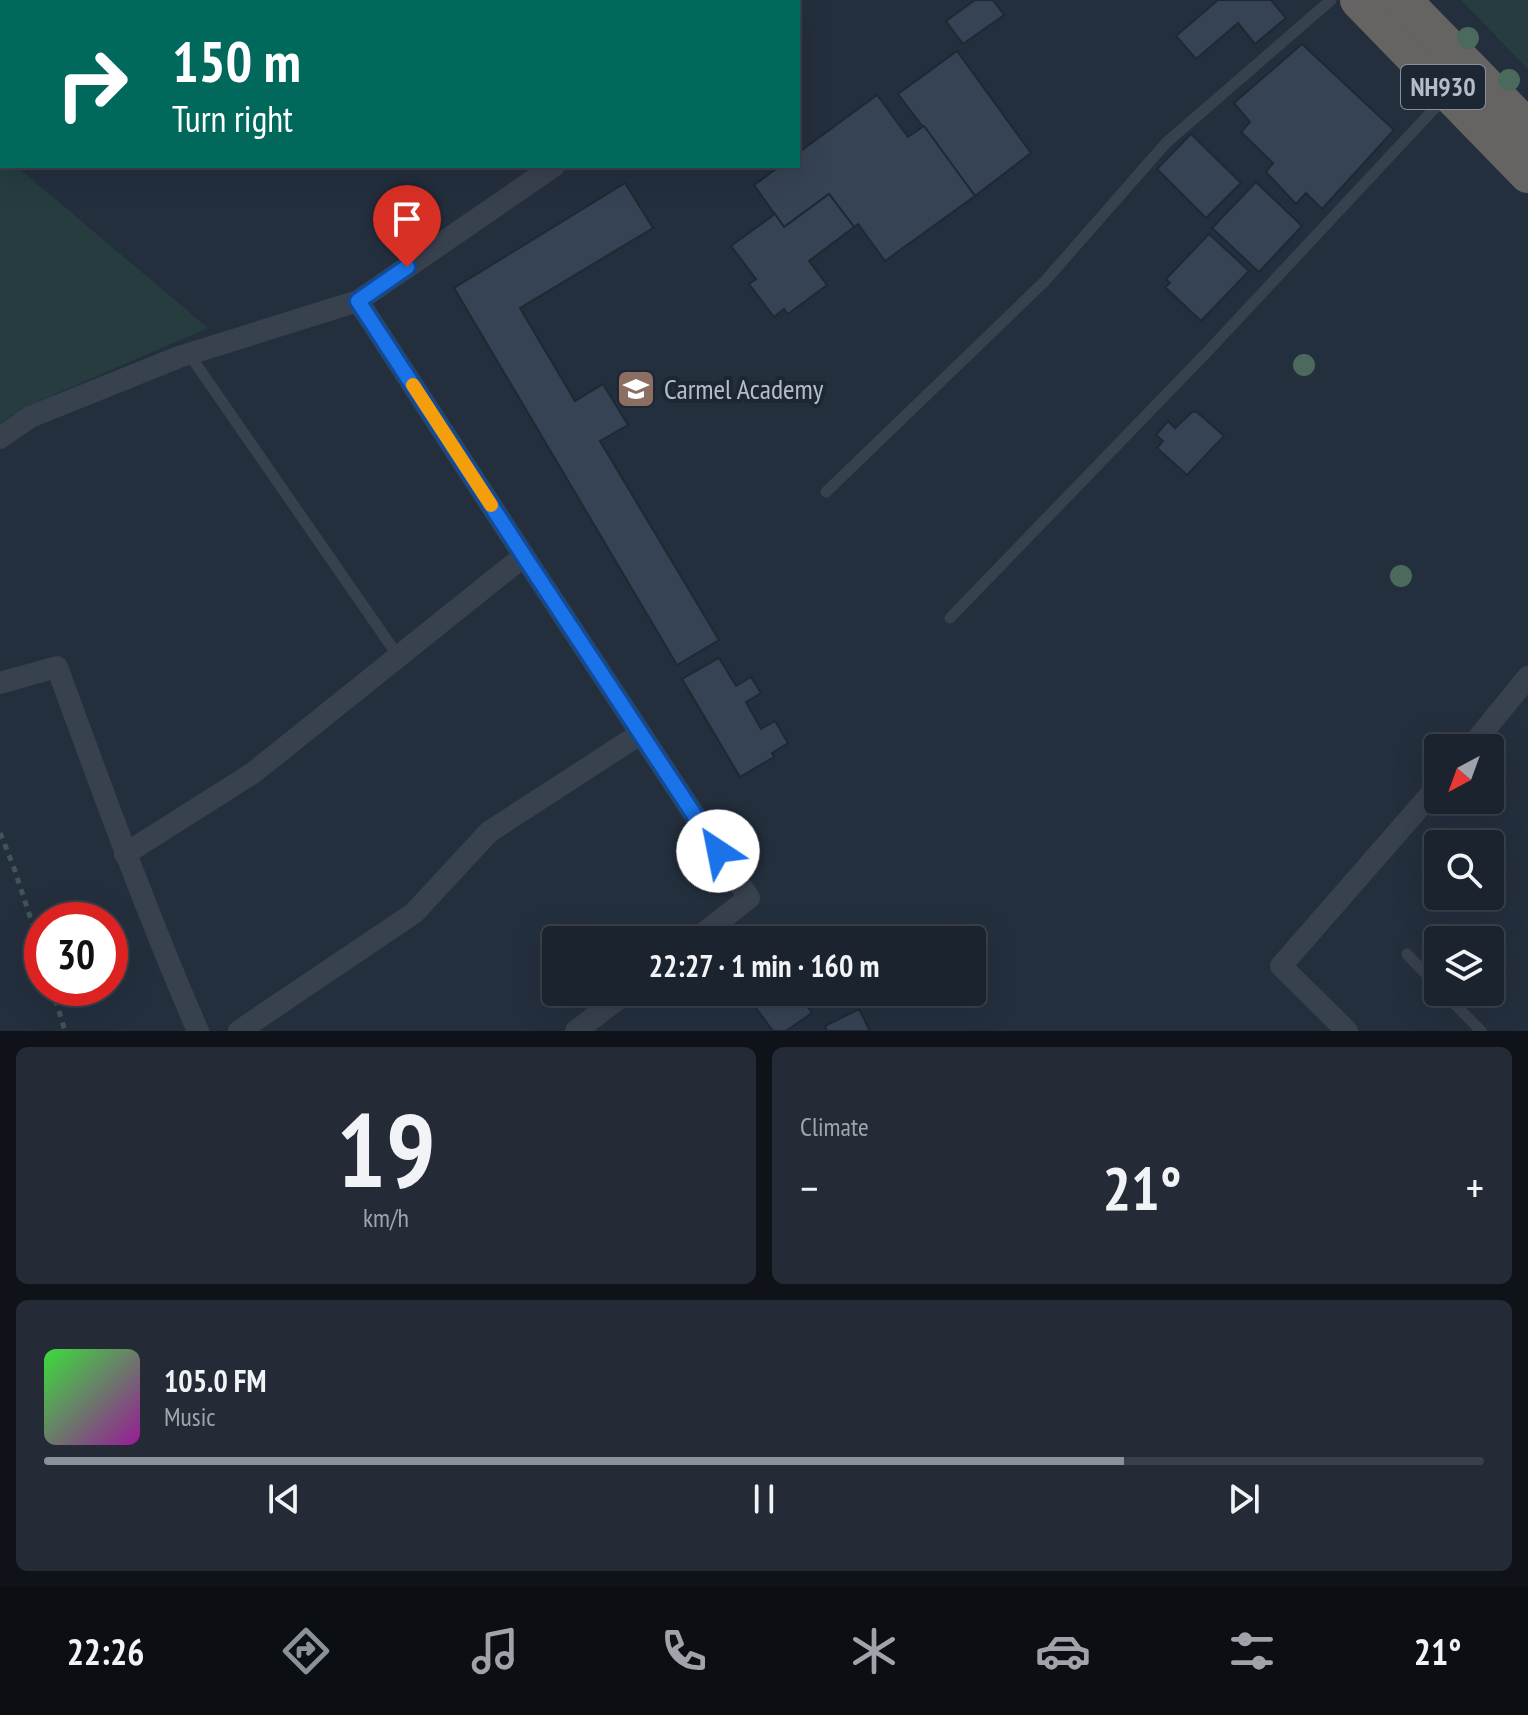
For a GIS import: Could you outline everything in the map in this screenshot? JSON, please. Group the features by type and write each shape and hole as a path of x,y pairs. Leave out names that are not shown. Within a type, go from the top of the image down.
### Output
{"highway":[{"name":"NH930","path":"1359,0 1528,174"},
{"name":"NH930","path":"1402,0 1528,129"}],"street":[{"path":"0,438 30,417 189,354 358,301 551,168"},
{"path":"358,301 749,898 713,926"},
{"path":"125,854 253,773 524,556"},
{"path":"0,683 57,667 125,854 198,1031"},
{"path":"1481,734 1528,677"},
{"path":"239,1031 414,913 489,832 640,734"},
{"path":"1347,1031 1281,966 1424,802"},
{"path":"576,1031 609,1006"}],"lane":[{"path":"826,492 1045,281 1166,143 1331,0"},
{"path":"950,618 1209,350 1449,92"},
{"path":"189,354 398,656"},
{"path":"1407,954 1424,972"},
{"path":"1457,1006 1481,1031"}],"path":[{"path":"0,833 25,902"},
{"path":"57,1006 65,1031"}],"green space":[{"path":"1461,0 1528,0 1528,69"},
{"path":"0,168 18,168 208,328 23,408 0,424"}],"building":[{"path":"975,0 993,0 1004,15 963,44 946,21"},
{"path":"1218,0 1271,0 1286,18 1255,44 1238,23 1196,59 1176,36"},
{"path":"1302,44 1394,130 1322,209 1306,193 1296,204 1266,172 1273,163 1241,132 1250,122 1234,103"},
{"path":"957,51 1031,153 975,196 898,94"},
{"path":"877,95 908,137 924,126 975,196 885,261 858,224 854,227 829,194 784,227 754,185 777,168 800,168 800,152"},
{"path":"1191,134 1241,183 1206,218 1157,169"},
{"path":"1256,182 1302,226 1259,272 1212,228"},
{"path":"625,183 653,228 520,308 575,401 603,384 628,425 600,441 719,640 677,665 454,288"},
{"path":"829,194 854,227 809,261 827,285 788,314 784,309 774,317 749,284 756,279 731,246 775,214 784,227"},
{"path":"1209,234 1249,271 1201,321 1165,287 1170,283 1166,279"},
{"path":"1192,412 1197,412 1224,436 1187,475 1157,448 1163,441 1156,435 1168,421 1175,428"},
{"path":"719,658 736,686 751,677 761,693 746,702 761,729 775,721 788,743 772,753 774,757 740,777 682,679"},
{"path":"754,1006 807,1006 812,1013 786,1031 773,1031"},
{"path":"859,1009 870,1031 827,1031 825,1026"}],"slow traffic":[{"path":"413,385 491,505"}],"place":[{"name":"Carmel Academy","path":"636,389"}],"route":[{"path":"407,267 358,301 718,851"}]}
